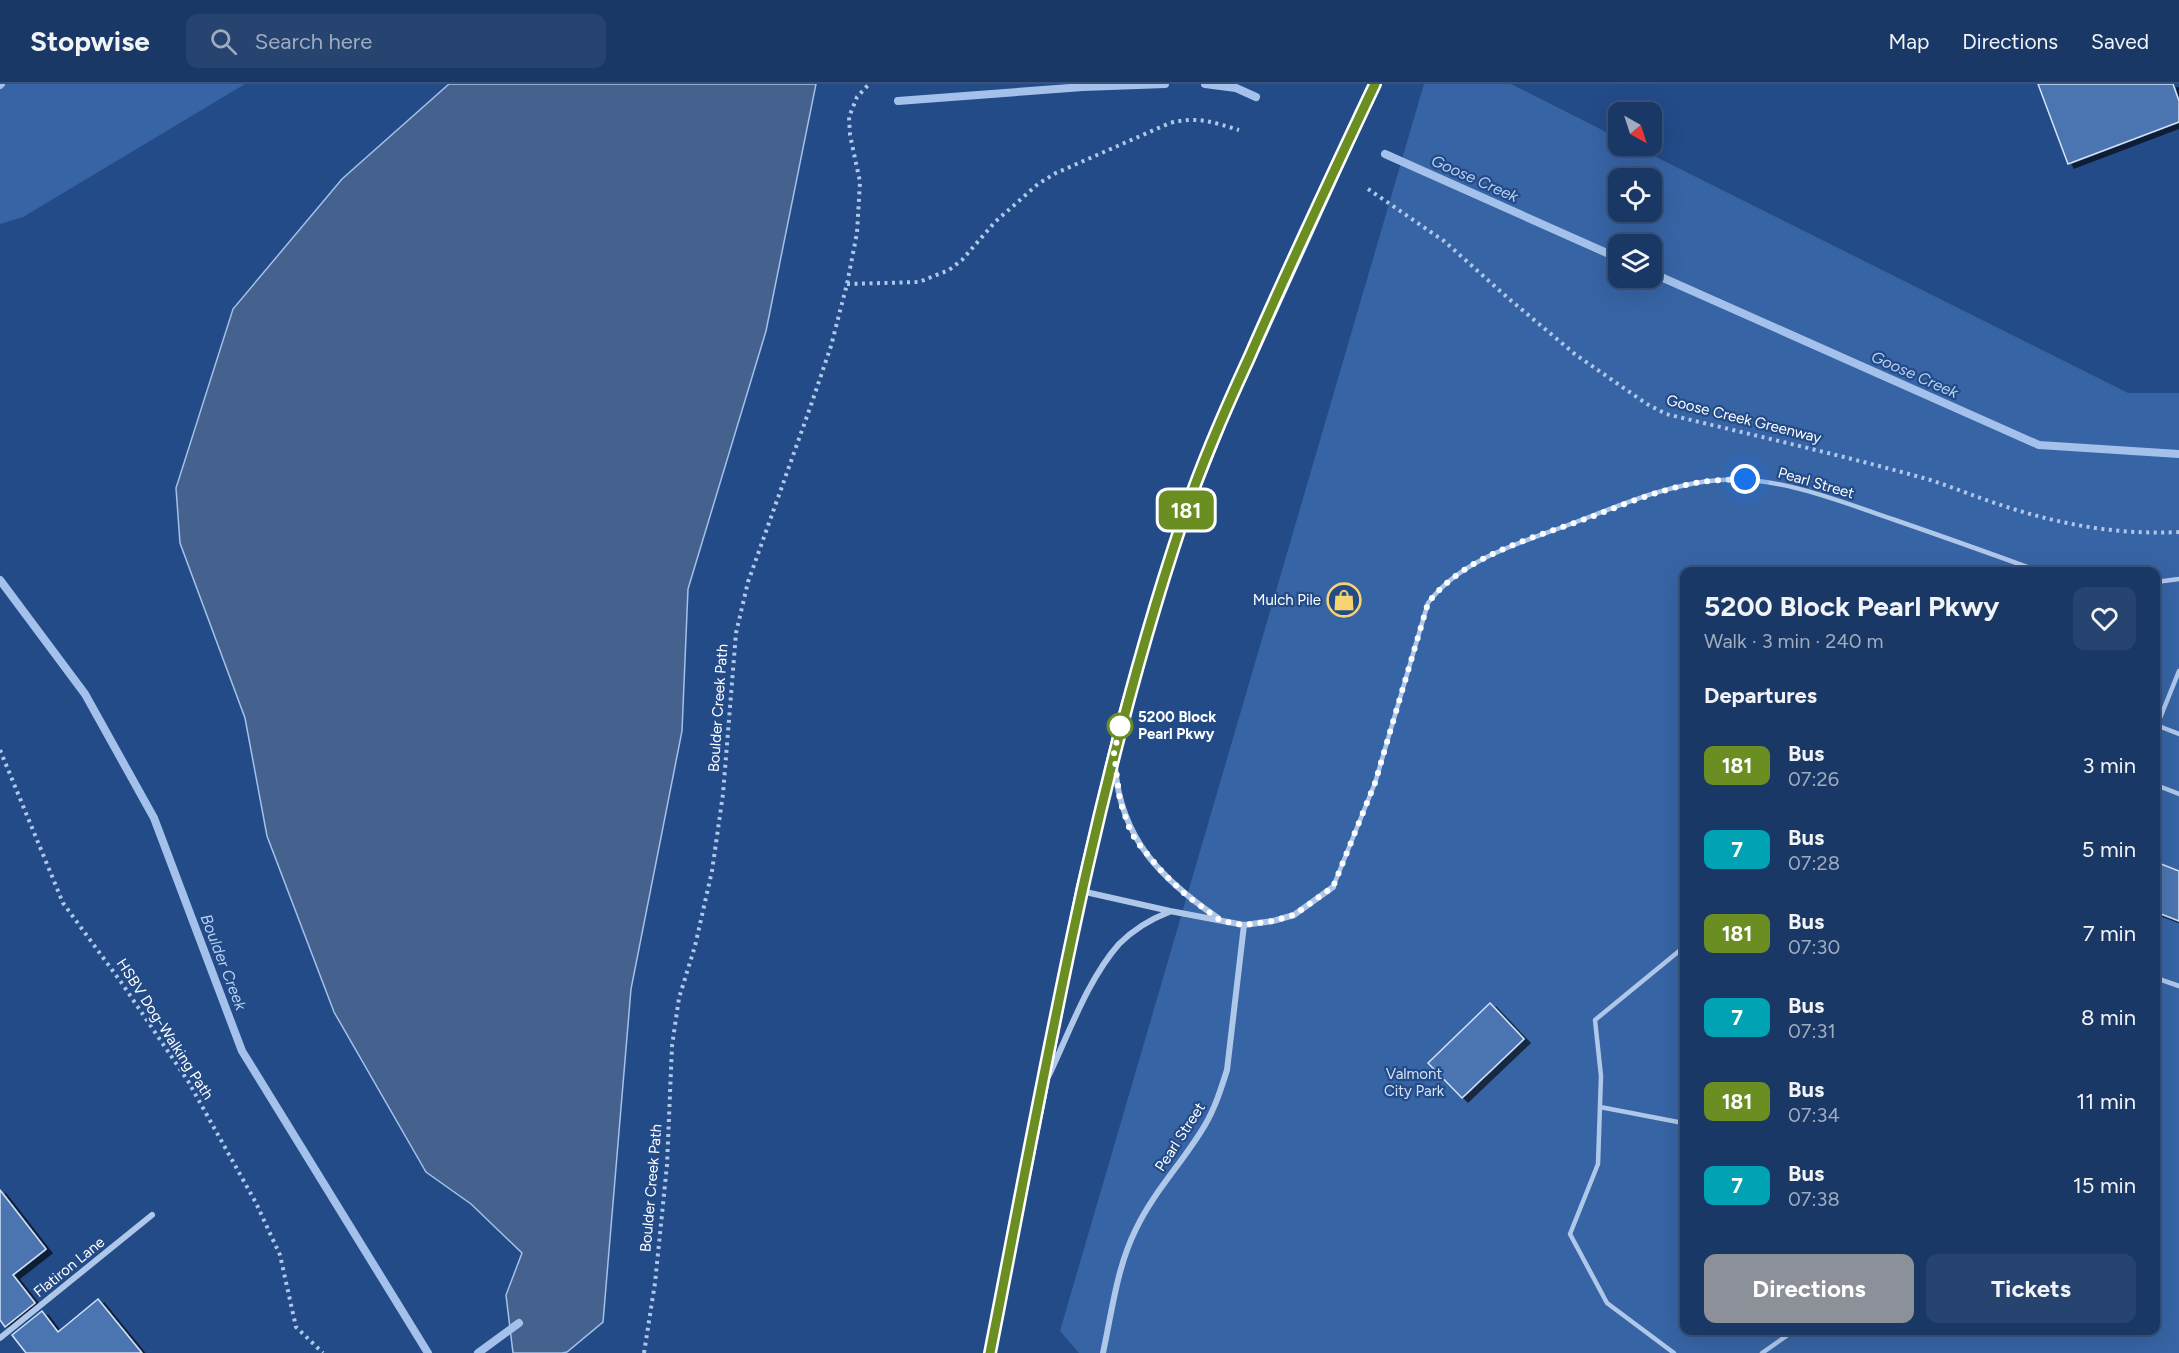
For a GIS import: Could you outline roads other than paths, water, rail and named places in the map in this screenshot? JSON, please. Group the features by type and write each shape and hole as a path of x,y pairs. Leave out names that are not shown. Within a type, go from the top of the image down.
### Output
{"main road":[{"path":"990,1353 1081,891 1114,753 1158,598 1184,515 1224,414 1375,84"}],"street":[{"path":"1114,753 1120,801 1127,823 1137,842 1164,874 1186,895 1221,921"},
{"name":"Pearl Street","path":"1081,891 1244,925 1294,915 1333,887"},
{"path":"1041,1092 1103,965 1127,937 1146,923 1170,911"},
{"name":"Pearl Street","path":"1103,1353 1122,1266 1136,1230 1204,1126 1221,1092 1227,1070 1244,925"},
{"name":"Flatiron Lane","path":"0,1338 152,1215"}],"lane":[{"name":"Pearl Street","path":"1333,887 1375,783 1428,603 1439,588 1456,575 1523,541 1661,491 1696,483 1745,479 1767,481 1851,505 2027,567"},
{"path":"2160,581 2179,579"},
{"path":"2160,716 2179,671"},
{"path":"2160,727 2179,734"},
{"path":"2160,787 2179,794"},
{"path":"1674,1353 1607,1303 1570,1234 1598,1164 1601,1076 1595,1020 1680,950"},
{"path":"2160,979 2179,986"},
{"path":"1600,1107 1680,1123"},
{"path":"1762,1353 1788,1335"}],"waterway":[{"name":"Goose Creek","path":"898,101 1083,87 1165,84"},
{"name":"Goose Creek","path":"1205,84 1236,88 1256,97"},
{"name":"Goose Creek","path":"1385,154 1608,254"},
{"name":"Goose Creek","path":"1662,277 2039,445 2179,454"},
{"name":"Boulder Creek","path":"0,580 85,694 154,818 242,1051 428,1353"},
{"path":"478,1353 519,1323"}],"place":[{"name":"Mulch Pile","path":"1344,600"},
{"name":"5200 Block Pearl Pkwy","path":"1120,726"}],"park label":[{"name":"Valmont City Park","path":"1414,1082"}]}
